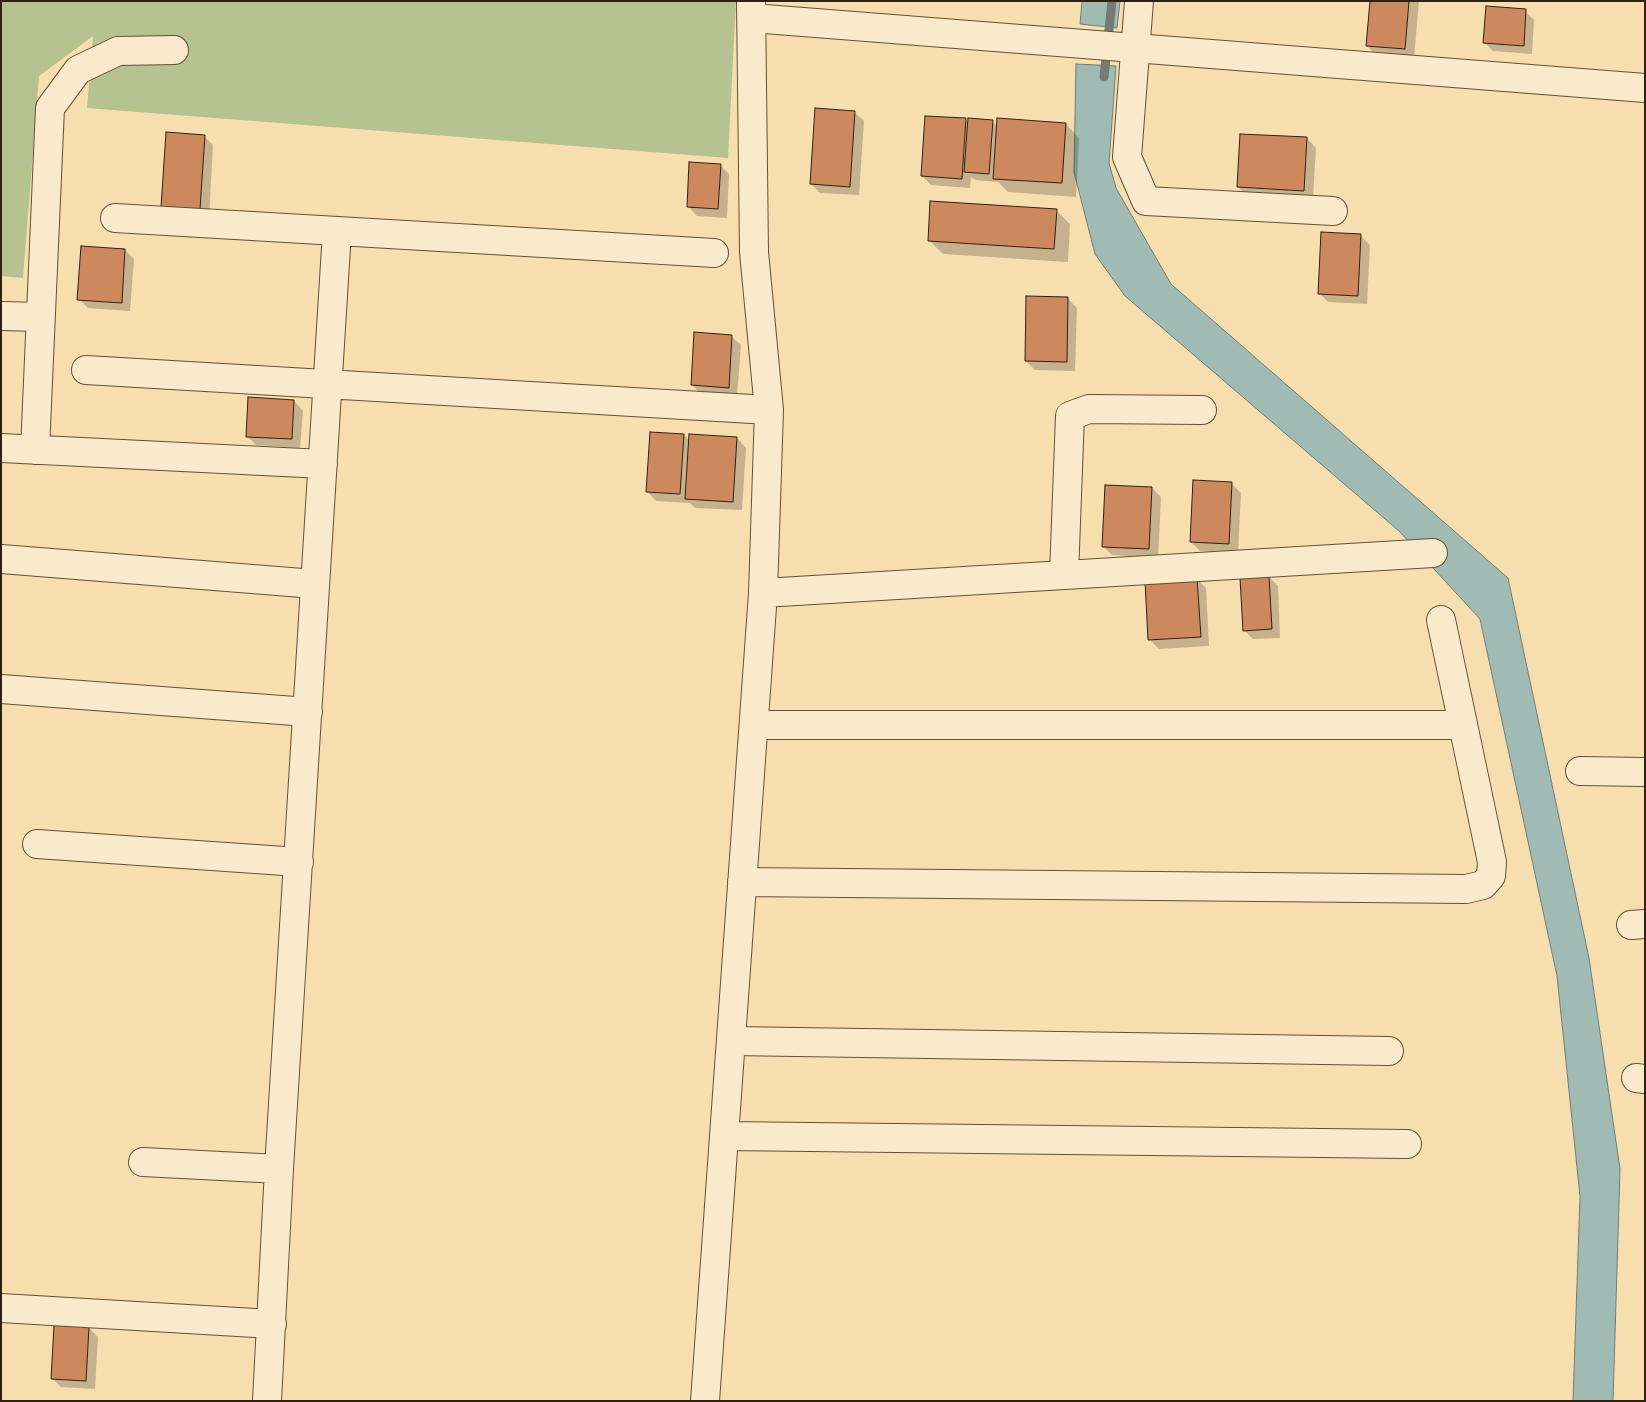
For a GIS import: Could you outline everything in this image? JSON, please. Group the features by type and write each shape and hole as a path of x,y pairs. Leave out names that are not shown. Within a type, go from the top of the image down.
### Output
{"street":[{"path":"1139,1 1126,157 1146,202 1333,211"},
{"path":"706,1401 763,593 769,410 754,252 752,10 1135,48 1645,88"},
{"path":"35,450 50,108 78,70 118,51 174,50"},
{"path":"115,218 714,253"},
{"path":"267,1401 279,1169 337,231"},
{"path":"1,316 41,317"},
{"path":"86,370 769,410"},
{"path":"1064,575 1070,416 1089,410 1202,410"},
{"path":"1,448 323,464"},
{"path":"763,593 1433,553"},
{"path":"1,559 315,584"},
{"path":"742,882 1466,889 1483,885 1491,876 1492,862 1441,620"},
{"path":"1,689 308,712"},
{"path":"754,725 1463,725"},
{"path":"1580,772 1645,772"},
{"path":"37,844 299,862"},
{"path":"731,1041 1389,1050"},
{"path":"725,1136 1407,1144"},
{"path":"144,1162 279,1169"},
{"path":"1,1308 272,1324"}],"green space":[{"path":"1,1 736,1 728,158 87,108 93,36 39,76 23,278 1,276"}],"water":[{"path":"1082,1 1120,1 1117,28 1080,24"},
{"path":"1076,64 1116,66 1109,163 1116,188 1171,284 1508,578 1589,958 1620,1169 1613,1401 1573,1401 1580,1196 1557,976 1480,619 1399,531 1125,296 1095,254 1074,172"}],"building":[{"path":"1370,1 1409,1 1405,49 1366,46"},
{"path":"1486,6 1526,9 1524,46 1483,43"},
{"path":"815,108 855,111 850,187 810,184"},
{"path":"925,116 966,118 962,179 921,176"},
{"path":"968,118 993,120 989,174 964,172"},
{"path":"997,118 1066,123 1062,183 993,179"},
{"path":"166,132 205,135 200,209 161,207"},
{"path":"1240,134 1307,137 1304,191 1237,187"},
{"path":"689,162 721,164 718,209 687,207"},
{"path":"930,201 1057,209 1054,249 928,241"},
{"path":"1321,232 1361,234 1358,296 1318,294"},
{"path":"81,246 125,249 122,303 77,300"},
{"path":"1026,296 1068,297 1067,362 1025,361"},
{"path":"694,332 732,335 729,388 691,385"},
{"path":"248,397 294,400 292,439 246,437"},
{"path":"650,432 684,434 680,494 646,492"},
{"path":"689,434 737,437 733,502 685,499"},
{"path":"1193,480 1232,482 1229,544 1190,542"},
{"path":"1105,485 1152,487 1149,549 1102,547"},
{"path":"1269,576 1272,629 1243,631 1240,578"},
{"path":"1197,578 1201,637 1148,640 1145,581"},
{"path":"54,1325 89,1327 86,1381 51,1379"}],"waterway":[{"path":"1104,77 1112,1"}]}
